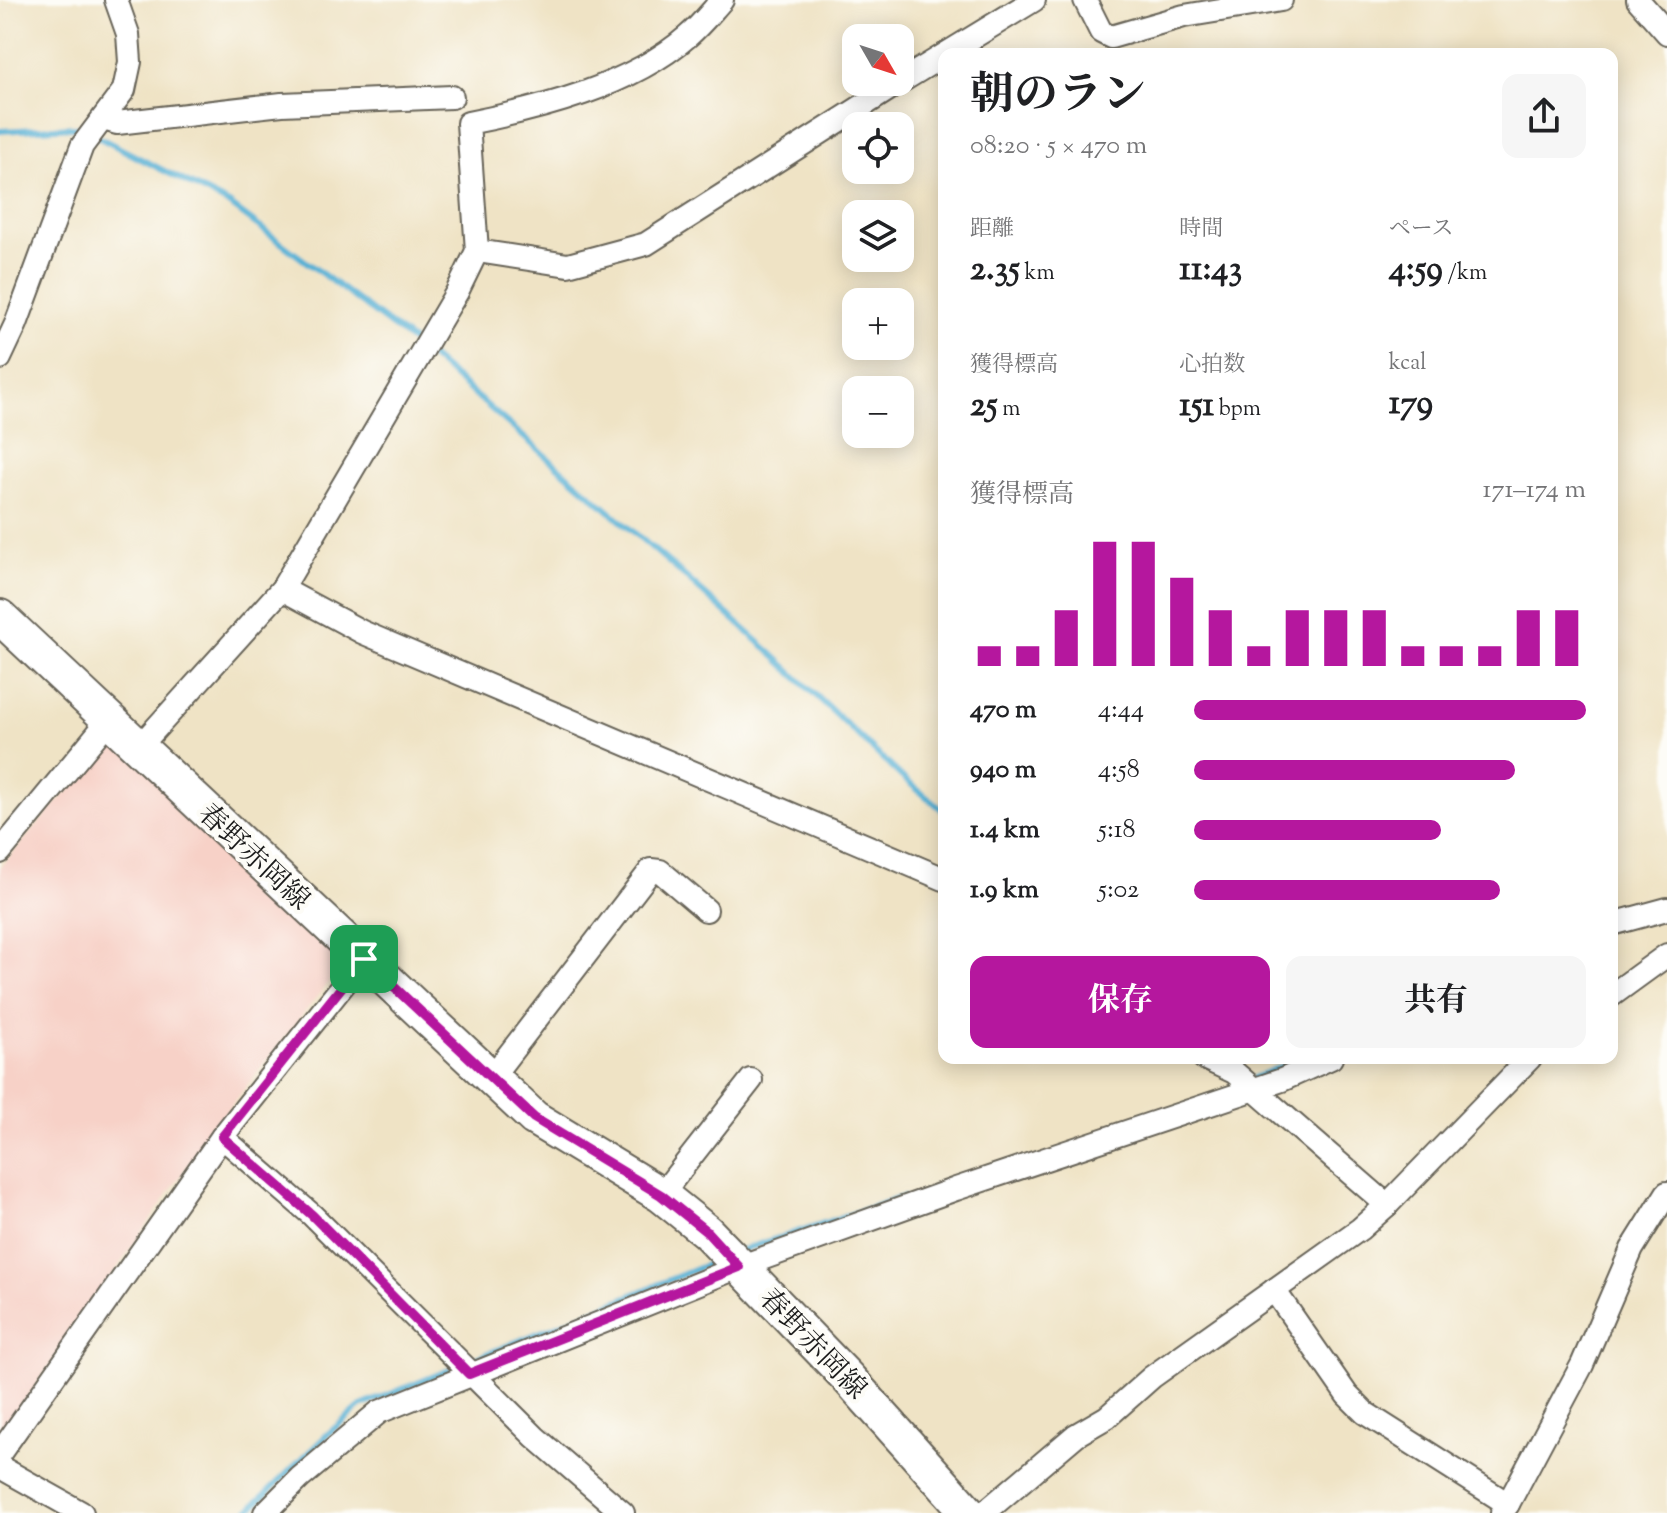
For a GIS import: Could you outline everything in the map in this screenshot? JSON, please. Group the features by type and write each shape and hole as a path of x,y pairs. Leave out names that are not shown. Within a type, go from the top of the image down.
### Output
{"main road":[{"name":"春野赤岡線","path":"0,617 534,1118 661,1195 707,1232 848,1378 969,1513"}],"street":[{"path":"0,358 16,324 82,146 124,90 130,62 128,34 116,0"},
{"path":"139,747 282,589 429,340 477,251 468,123 536,110 640,69 688,36 722,0"},
{"path":"956,48 1034,0"},
{"path":"1085,0 1101,32 1111,37 1184,16 1281,0"},
{"path":"1638,0 1667,33"},
{"path":"914,73 938,59"},
{"path":"477,251 568,265 646,244 878,96"},
{"path":"100,122 117,123 282,104 452,97"},
{"path":"282,589 362,632 938,876"},
{"path":"0,852 109,720"},
{"path":"491,1078 651,870 660,871 706,910"},
{"path":"1618,922 1667,909"},
{"path":"1618,991 1667,955"},
{"path":"0,1453 222,1137 364,959"},
{"path":"1217,1064 1234,1072 1387,1205"},
{"path":"265,1513 300,1478 379,1412 739,1267 1282,1080 1318,1064"},
{"path":"984,1513 1076,1435 1107,1417 1152,1377 1360,1229 1524,1064"},
{"path":"661,1195 751,1080"},
{"path":"222,1137 312,1215 535,1437 623,1513"},
{"path":"1274,1290 1347,1395 1365,1413 1505,1508 1582,1365 1632,1249 1667,1193"},
{"path":"0,1467 82,1513"}],"shaded area":[{"path":"113,739 348,957 216,1125 0,1437 0,867"}],"waterway":[{"path":"0,131 75,127 86,131"},
{"path":"96,136 229,204 416,344 681,573 903,778 938,806"},
{"path":"1625,910 1640,904"},
{"path":"1254,1078 1288,1064"},
{"path":"739,1251 903,1197"},
{"path":"467,1362 711,1263"},
{"path":"246,1513 361,1406 449,1370"}],"route":[{"path":"364,959 534,1118 661,1195 707,1232 739,1267 469,1374 312,1215 222,1137 364,959"}]}
